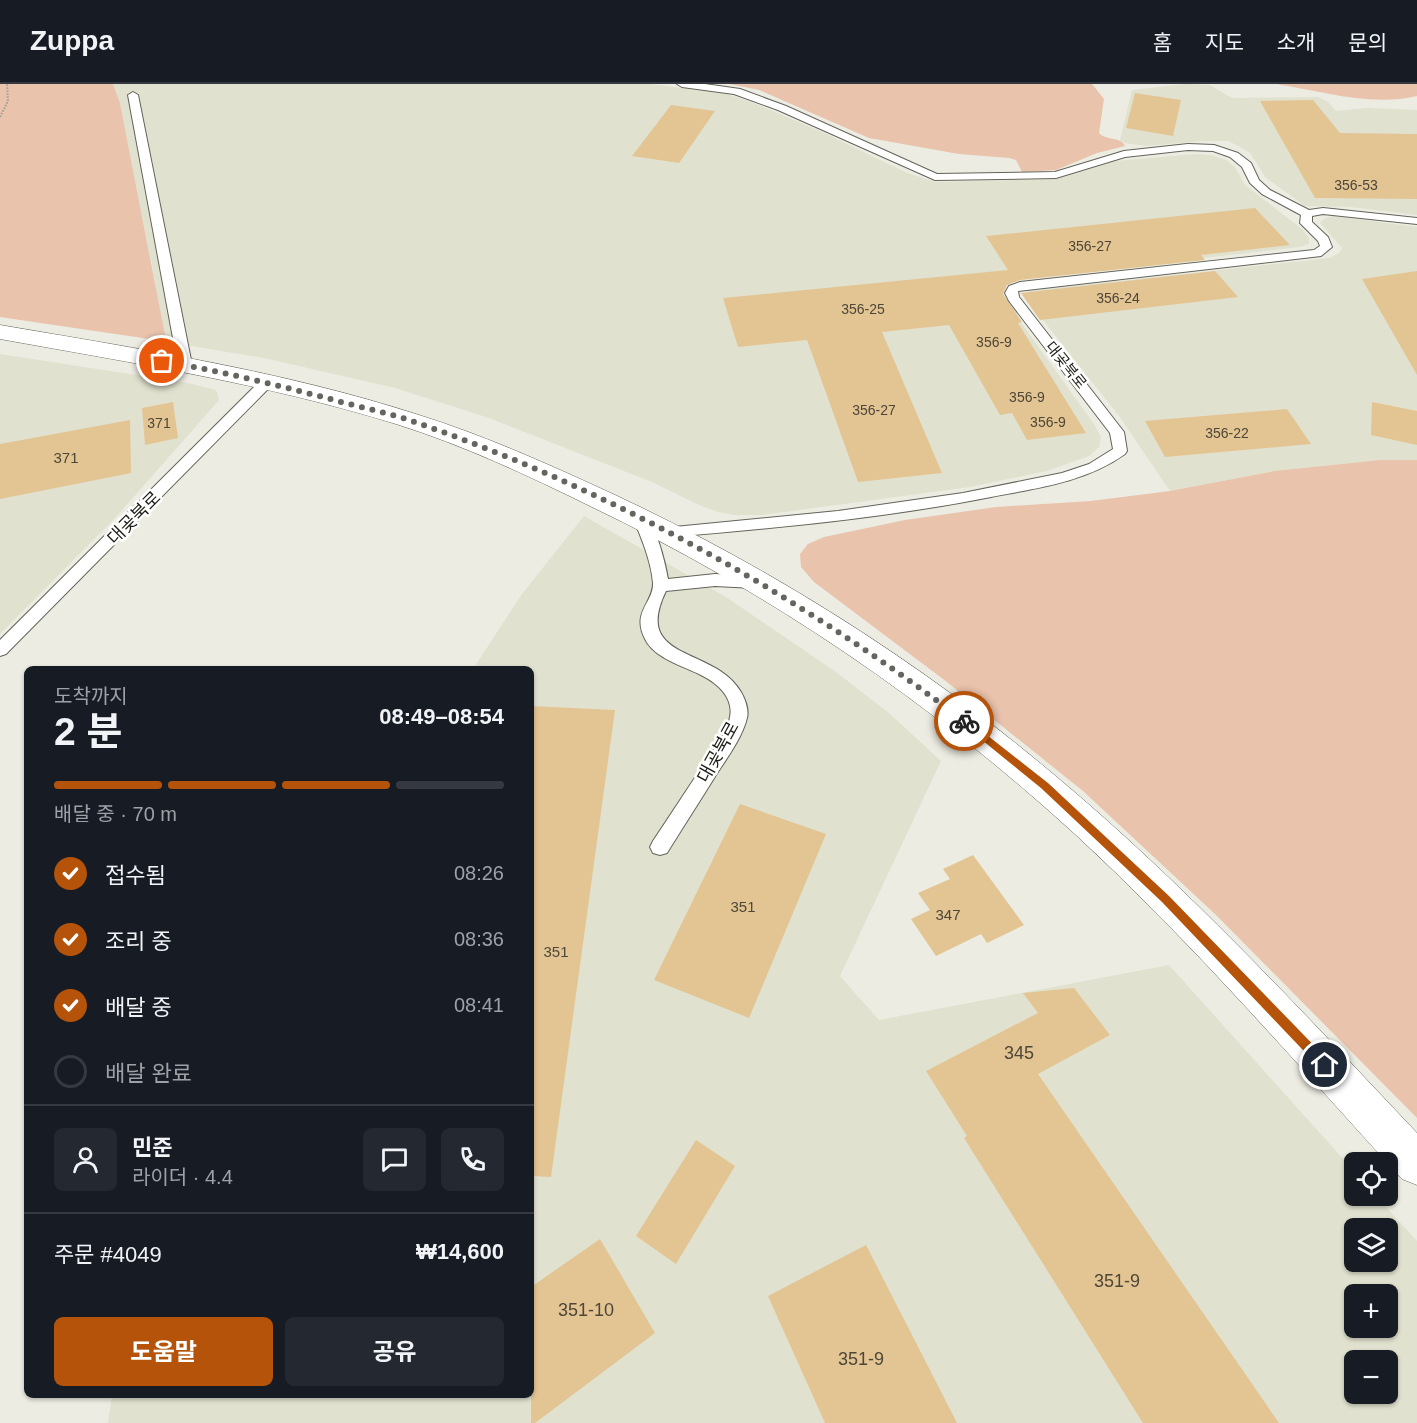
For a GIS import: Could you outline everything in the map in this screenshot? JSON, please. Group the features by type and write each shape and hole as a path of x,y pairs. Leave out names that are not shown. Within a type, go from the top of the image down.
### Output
{"street":[{"path":"0,332 185,365 407,419 522,463 641,517 758,582 833,627 921,688 1044,786 1166,899 1417,1164"}],"lane":[{"path":"682,84 736,91 782,108 935,177 1056,175 1124,154 1188,147 1214,148 1234,155 1247,165 1254,181 1266,192 1306,214 1323,211 1417,221"},
{"path":"133,95 185,365"},
{"name":"대곶북로","path":"669,532 819,519 953,501 1065,478 1105,463 1120,451 1117,432 1013,297 1011,292 1013,289 1020,286 1317,253 1326,247 1324,240 1306,223 1306,214"},
{"name":"대곶북로","path":"0,650 265,384"},
{"path":"641,517 655,556 660,586 715,580 758,582"},
{"name":"대곶북로","path":"660,586 651,606 648,622 652,637 664,650 714,674 729,686 737,700 739,717 726,745 660,847"}],"path":[{"path":"0,117 8,101 7,84"}],"shaded area":[{"path":"0,84 113,84 120,103 165,335 156,340 0,317"},
{"path":"113,84 650,84 727,94 751,102 820,131 905,172 935,182 1058,179 1116,161 1195,154 1211,155 1226,160 1235,167 1245,185 1302,229 1309,238 1309,244 1300,247 992,282 1094,424 1101,437 1099,447 1089,456 1047,471 970,487 762,515 735,515 699,505 652,482 489,418 395,388 264,358 156,340 156,286 120,103"},
{"path":"730,84 1092,84 1104,99 1099,133 1120,141 1125,146 1097,153 1056,170 1022,172 1016,160 1009,158 959,154 869,138 759,90"},
{"path":"1185,84 1210,85 1232,98 1318,97 1328,102 1336,111 1367,108 1417,110 1417,215 1350,207 1305,206 1266,178 1250,153 1229,141 1147,146 1125,143 1120,140 1132,90"},
{"path":"1276,84 1417,84 1417,96 1382,100 1364,99"},
{"path":"1333,216 1417,227 1417,460 1380,460 1274,471 1170,491 1119,416 1024,296 1028,291 1330,258 1339,253 1342,248 1320,223"},
{"path":"0,354 188,383 216,390 219,400 116,517 0,634"},
{"path":"1380,460 1417,460 1417,1118 1215,914 1083,791 947,682 814,582 801,567 800,554 808,544 824,537 905,520 996,507 1091,501 1170,491 1274,471"},
{"path":"584,516 726,597 836,672 889,713 941,761 840,976 879,1020 1169,965 1344,1160 1344,1206 1385,1206 1396,1218 1344,1218 1344,1272 1398,1272 1398,1220 1417,1241 1417,1423 108,1423 112,1398 534,1398 534,666 475,666 522,594"}],"building":[{"path":"1135,93 1181,100 1173,136 1126,128"},
{"path":"1313,100 1340,133 1417,134 1417,199 1315,198 1260,101"},
{"path":"671,105 715,111 679,163 632,156"},
{"path":"1255,208 1290,245 1201,255 1205,260 1020,280 1007,285 1003,294 1022,322 1018,323 1086,433 1027,440 1012,413 1000,415 949,325 882,332 942,473 858,482 807,340 738,347 723,298 1008,270 986,236"},
{"path":"1215,271 1238,297 1040,320 1021,293"},
{"path":"1417,271 1417,375 1362,279"},
{"path":"173,402 178,438 145,445 142,408"},
{"path":"1372,402 1417,411 1417,445 1371,435"},
{"path":"1287,409 1311,444 1165,457 1145,421"},
{"path":"130,420 131,473 0,499 0,444"},
{"path":"534,706 615,710 551,1177 534,1176"},
{"path":"740,804 826,834 749,1018 654,980"},
{"path":"973,855 1024,925 987,943 981,934 936,956 911,919 930,910 918,893 950,879 943,869"},
{"path":"1074,988 1110,1035 1038,1074 1279,1423 1143,1423 964,1138 967,1136 926,1071 1038,1013 1023,993"},
{"path":"696,1140 735,1166 676,1264 636,1236"},
{"path":"600,1239 655,1333 535,1423 531,1423 531,1398 534,1398 534,1285"},
{"path":"866,1245 957,1423 825,1423 768,1296"}],"way so far":[{"path":"162,361 295,390 407,419 522,463 641,517 734,567 833,627 964,721"}],"route":[{"path":"964,721 1044,786 1166,899 1325,1065"}]}
